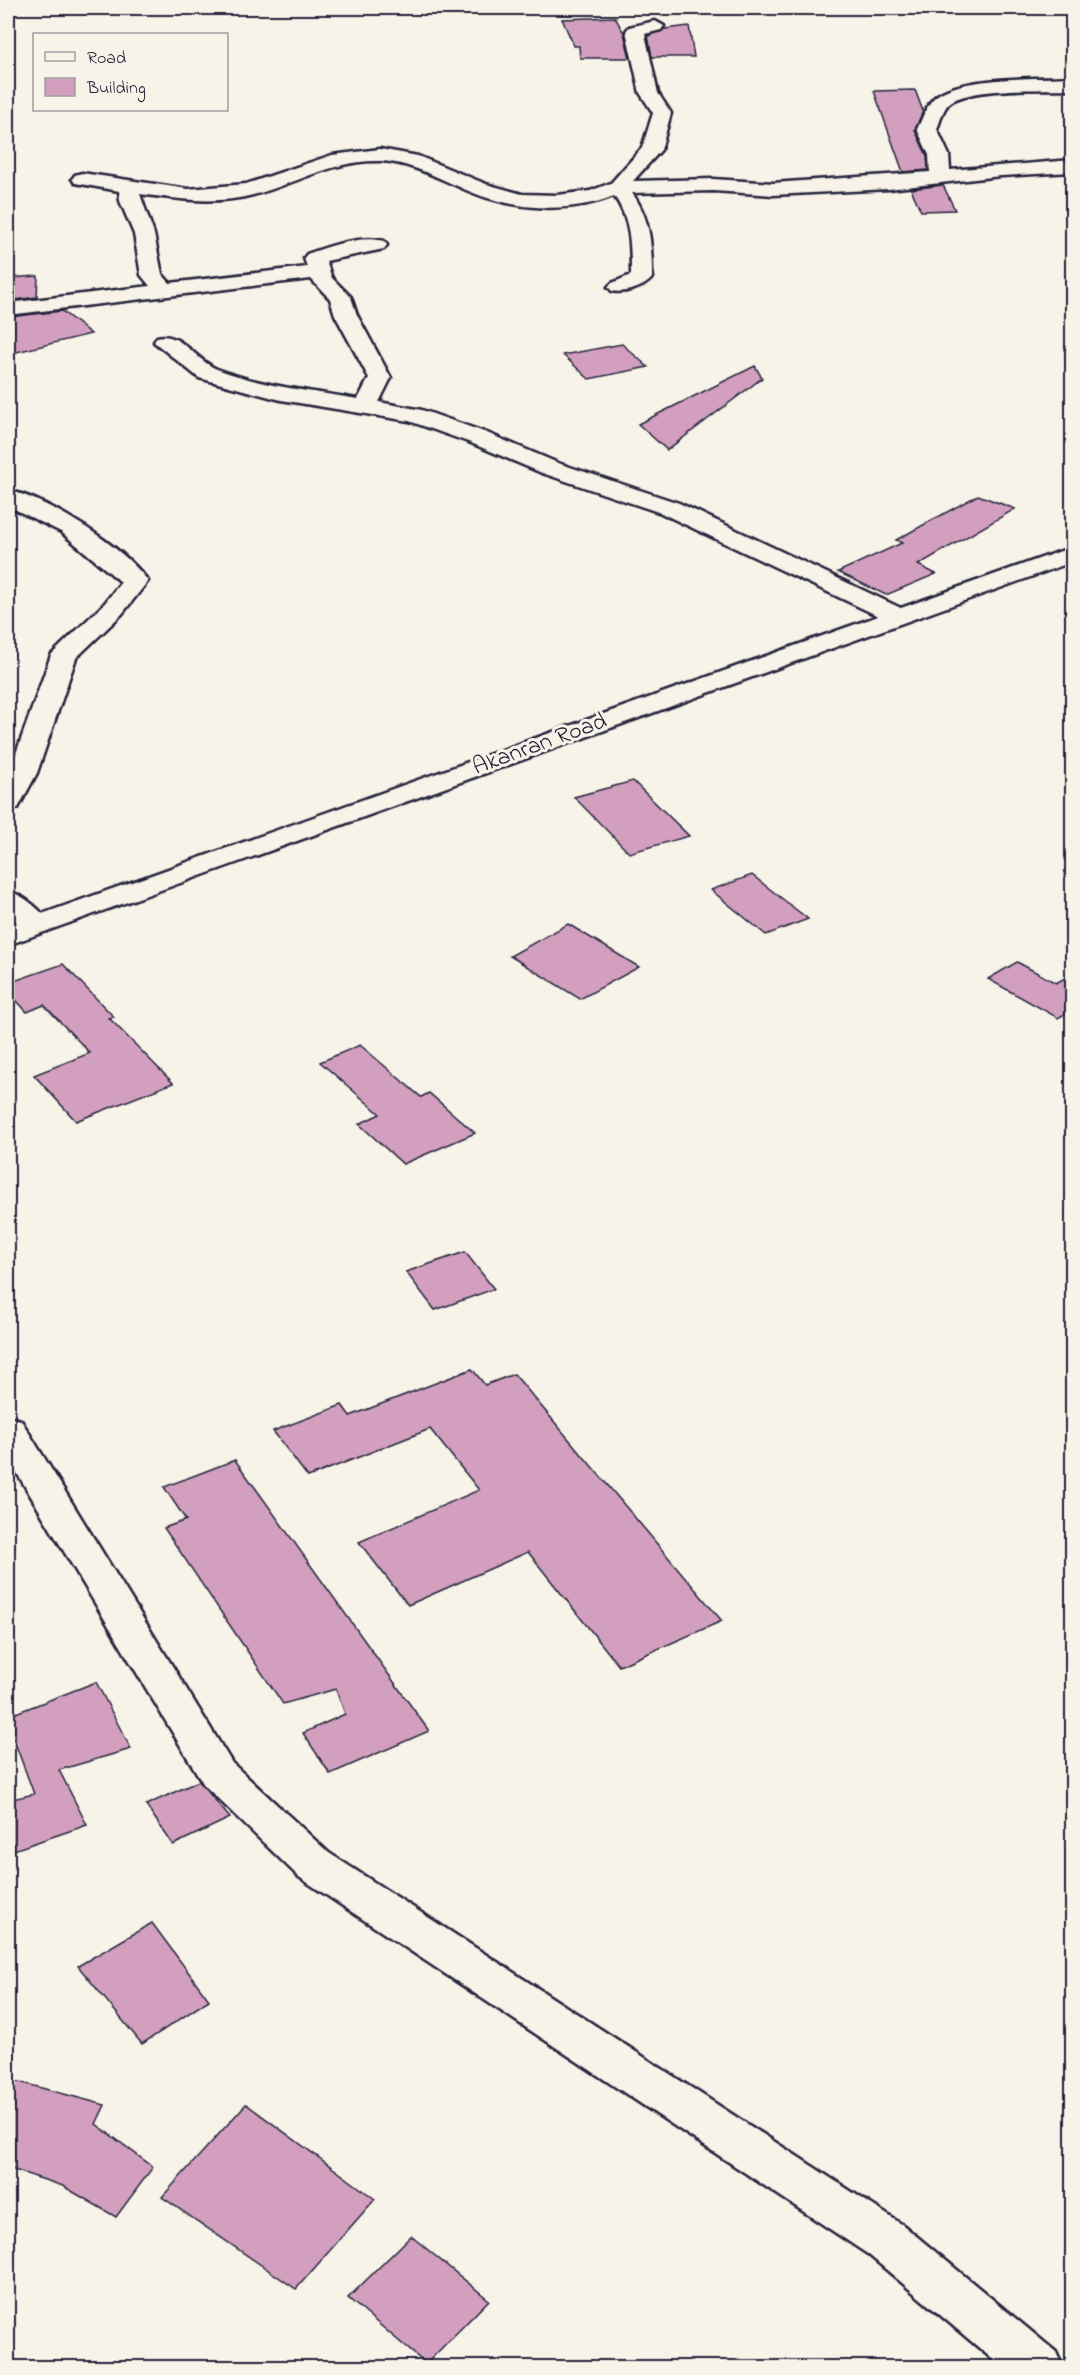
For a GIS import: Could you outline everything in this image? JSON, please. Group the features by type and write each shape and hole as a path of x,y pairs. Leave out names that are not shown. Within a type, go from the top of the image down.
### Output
{"street":[{"path":"618,187 630,170 651,150 662,113 649,93 635,31 656,26"},
{"path":"940,177 939,155 927,129 938,106 945,98 974,90 1072,82"},
{"path":"82,179 188,195 249,190 339,159 380,155 411,160 479,188 521,200 594,197 618,187 713,185 773,189 889,183 1072,166"},
{"path":"129,186 130,201 144,234 152,275 164,288"},
{"path":"618,187 630,202 641,232 643,253 641,278 619,287"},
{"path":"366,405 380,378 346,315 340,297 322,280 315,258 338,250 377,245"},
{"path":"8,309 52,306 164,288 269,275 320,272"},
{"path":"165,342 207,373 281,393 366,405 414,416 479,438 550,468 670,508 845,593 898,616"},
{"path":"8,498 70,527 135,580 113,609 64,655 30,755 8,801"},
{"name":"Akanran Road","path":"8,936 1072,554"},
{"path":"8,900 37,925"},
{"path":"8,1428 218,1774 314,1865 886,2240 1040,2367"}],"building":[{"path":"615,17 624,33 630,58 580,58 579,46 574,46 562,19"},
{"path":"689,26 694,57 652,57 648,36 665,29"},
{"path":"915,90 923,111 915,130 927,156 928,170 903,172 874,91"},
{"path":"943,185 955,210 921,211 911,189"},
{"path":"38,276 37,297 8,301 8,278"},
{"path":"62,311 91,334 8,354 8,317"},
{"path":"622,344 648,367 589,379 563,355"},
{"path":"755,366 762,378 667,450 638,424"},
{"path":"978,495 1015,509 918,565 936,574 886,595 838,572 902,543 896,540"},
{"path":"633,781 689,836 629,853 574,797"},
{"path":"752,875 808,919 766,935 711,890"},
{"path":"568,924 639,967 580,999 510,956"},
{"path":"1017,962 1056,983 1072,974 1072,1010 1058,1018 988,979"},
{"path":"63,964 114,1017 109,1018 173,1083 76,1121 34,1075 90,1053 44,1005 27,1012 8,991 8,983"},
{"path":"360,1045 421,1097 429,1093 475,1133 403,1164 359,1124 380,1114 320,1062"},
{"path":"465,1252 494,1289 435,1310 406,1272"},
{"path":"472,1369 485,1385 514,1374 722,1621 619,1666 528,1552 408,1605 359,1542 479,1490 430,1429 308,1477 273,1431 342,1405 350,1416"},
{"path":"235,1460 429,1731 330,1774 303,1733 345,1714 336,1689 283,1704 164,1528 186,1520 164,1487"},
{"path":"96,1682 131,1749 59,1770 87,1825 8,1852 8,1800 34,1794 8,1724 8,1716"},
{"path":"199,1781 230,1818 173,1845 146,1805"},
{"path":"152,1923 209,2000 142,2044 78,1966"},
{"path":"8,2079 105,2105 96,2124 153,2167 116,2217 63,2186 8,2168"},
{"path":"246,2104 375,2199 296,2289 162,2197"},
{"path":"411,2236 489,2300 426,2364 348,2298"}]}
